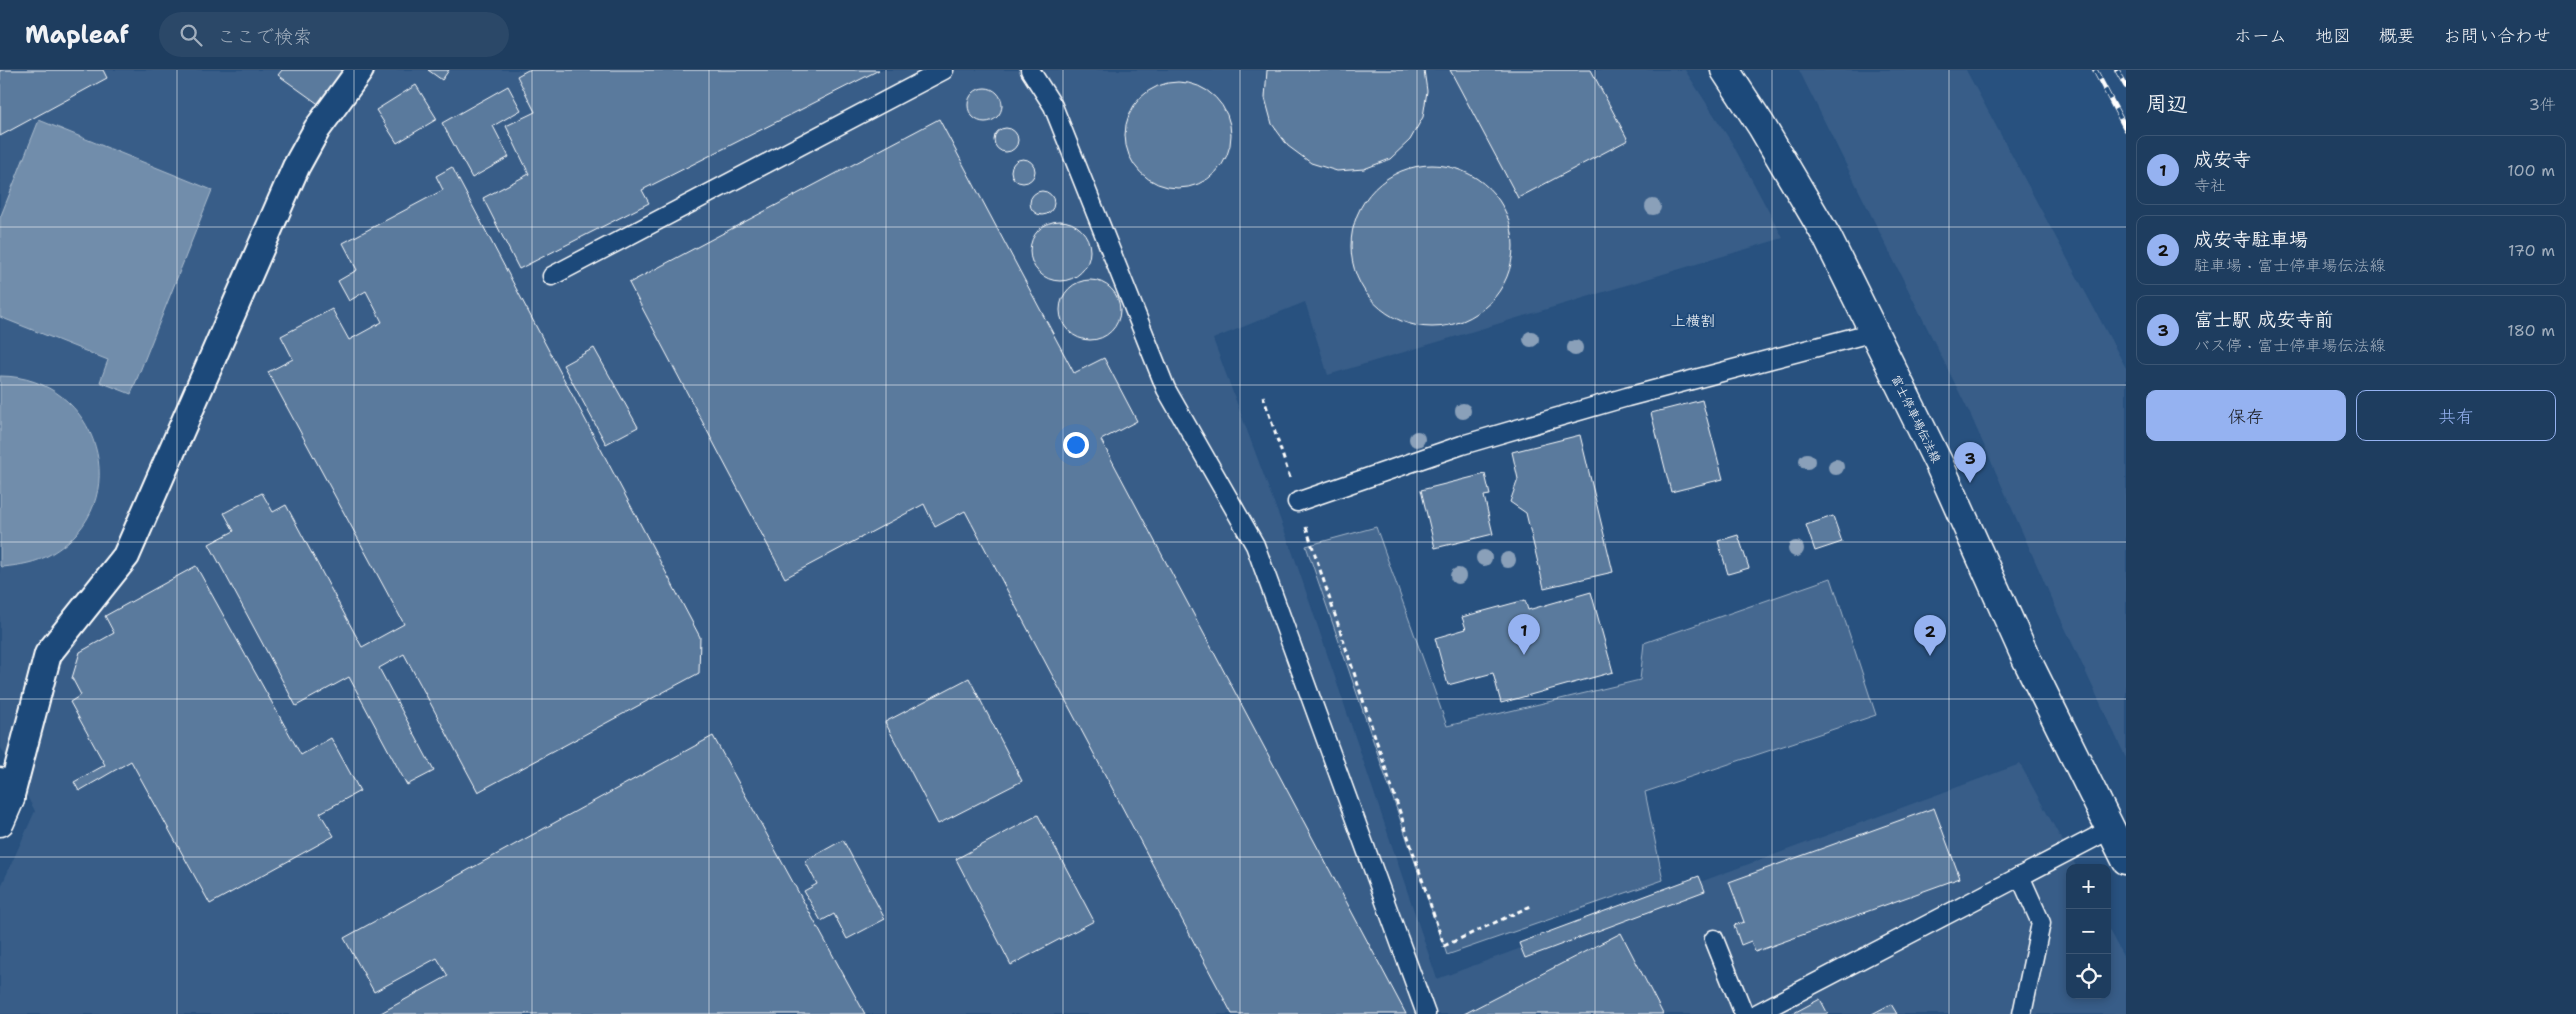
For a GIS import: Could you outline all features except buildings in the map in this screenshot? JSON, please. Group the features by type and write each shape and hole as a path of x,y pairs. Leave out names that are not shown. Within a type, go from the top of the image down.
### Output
{"main road":[{"name":"富士停車場伝法線","path":"1725,70 1761,125 1827,237 1938,464 2026,658 2126,860"}],"street":[{"path":"3,801 48,654 126,556 296,167 317,129 360,70"}],"lane":[{"path":"552,276 944,70"},
{"path":"1030,70 1053,106 1166,389 1256,544 1426,1014"},
{"path":"1298,502 1462,445 1628,397 1874,332"},
{"path":"1756,1014 2111,829"},
{"path":"2020,876 2041,923 2022,1014"},
{"path":"1714,939 1744,1014"}],"path":[{"path":"1263,396 1444,946 1531,906"}],"shaded area":[{"path":"0,70 1685,70 1732,143 1783,238 1328,375 1305,302 1213,339 1295,559 1437,979 2020,764 2075,864 2066,864 2066,999 2111,999 2111,934 2126,962 2126,1014 0,1014 0,889 35,811 0,746"},
{"path":"1799,70 1966,70 2126,368 2126,758 2058,613 1971,416"},
{"path":"39,120 212,190 131,394 100,382 108,360 0,317 0,218"},
{"path":"0,376 34,382 62,397 83,419 95,446 99,476 94,505 78,532 51,554 40,560 3,567 0,566"},
{"path":"1376,527 1447,726 1640,680 1644,643 1831,578 1876,715 1645,792 1663,880 1447,955 1306,546"}],"railway":[{"path":"2095,70 2126,129"},
{"path":"2117,70 2126,86"}],"place":[{"name":"富士駅 成安寺前","path":"1970,483"},
{"name":"成安寺","path":"1524,655"},
{"name":"成安寺駐車場","path":"1930,656"}],"district":[{"name":"上横割","path":"1693,321"}]}
